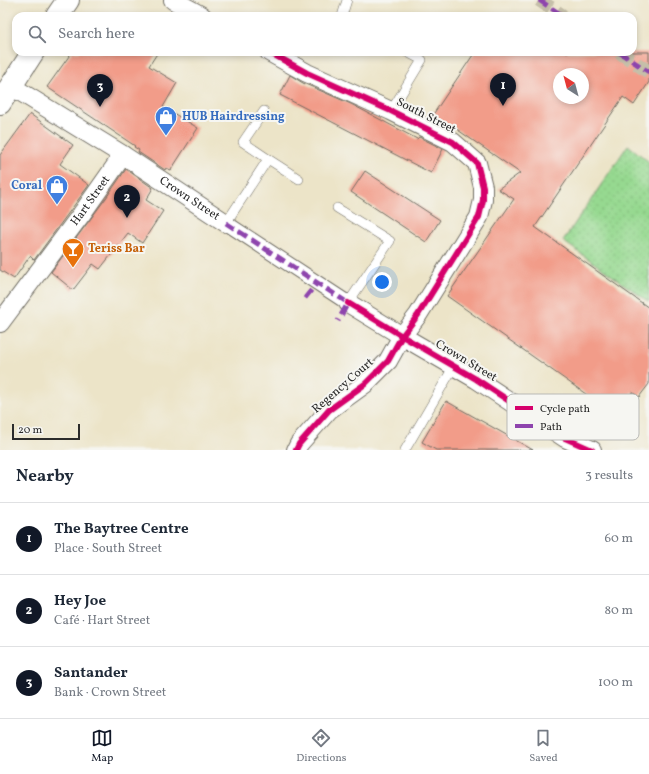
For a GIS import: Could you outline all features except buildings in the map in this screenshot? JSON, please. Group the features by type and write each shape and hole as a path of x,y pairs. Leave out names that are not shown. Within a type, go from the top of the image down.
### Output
{"main road":[{"path":"60,12 68,0"},
{"path":"6,95 30,56"}],"street":[{"path":"173,0 195,12"},
{"name":"South Street","path":"276,56 308,73 453,142 477,163 483,187 483,200 479,217 418,315 402,336"},
{"name":"Crown Street","path":"6,95 123,155 348,303 476,379 507,400"},
{"name":"Hart Street","path":"0,323 83,212 123,155"},
{"name":"Regency Court","path":"296,450 299,444 329,410 365,384 388,361 402,336"},
{"name":"Crown Street","path":"570,440 592,450"}],"lane":[{"path":"344,12 348,0"},
{"path":"390,111 422,60 414,56"},
{"path":"264,111 243,142 298,179"},
{"path":"226,223 268,159"},
{"path":"337,208 390,241 348,303"},
{"path":"405,450 454,366"}],"green space":[{"path":"628,145 649,162 649,302 563,241"}],"tunnel":[{"path":"539,0 557,12"},
{"path":"625,56 649,72"}],"marked path":[{"path":"539,0 557,12"},
{"path":"625,56 649,72"},
{"path":"226,223 348,303 338,321"},
{"path":"305,298 317,283"}],"cycle path":[{"path":"276,56 307,73 391,111 453,142 477,163 483,187 483,200 479,217 418,315 402,336 388,361 365,384 329,410 299,444 296,450"},
{"path":"348,303 476,379 507,400"},
{"path":"570,440 592,450"}],"place":[{"name":"The Baytree Centre","path":"503,106"},
{"name":"Santander","path":"100,107"},
{"name":"HUB Hairdressing","path":"166,136"},
{"name":"Coral","path":"57,206"},
{"name":"Hey Joe","path":"127,218"},
{"name":"Teriss Bar","path":"73,268"}]}
